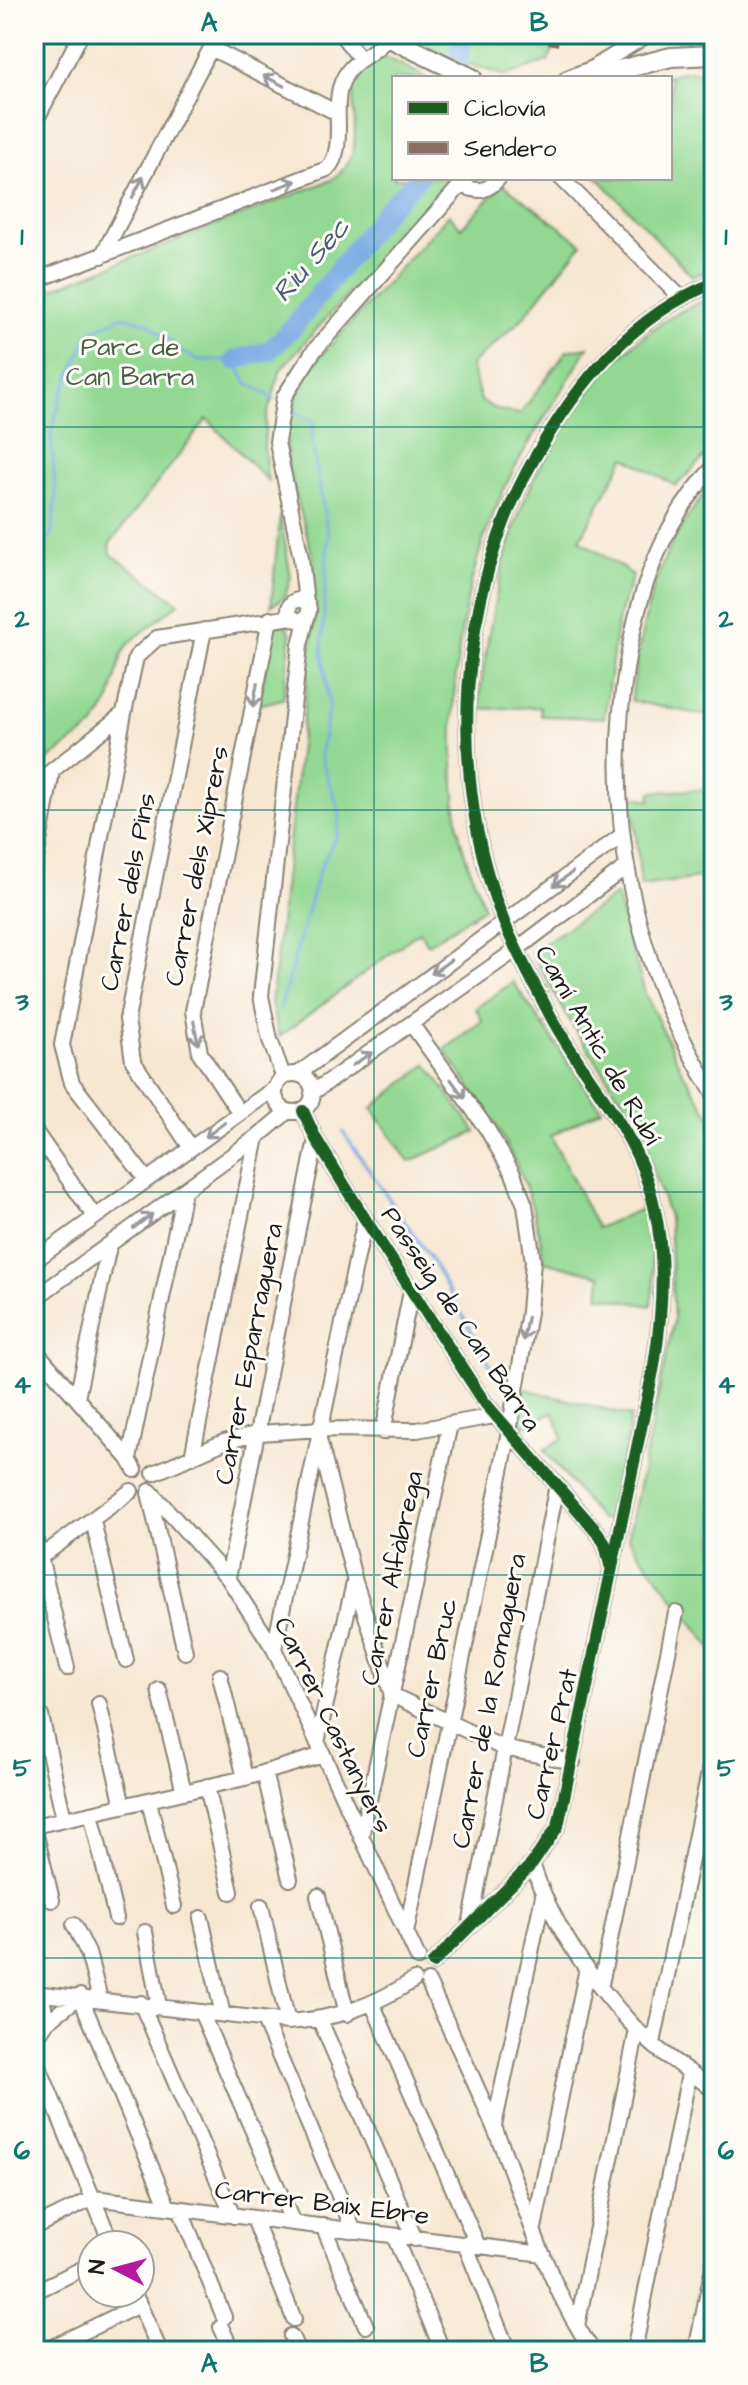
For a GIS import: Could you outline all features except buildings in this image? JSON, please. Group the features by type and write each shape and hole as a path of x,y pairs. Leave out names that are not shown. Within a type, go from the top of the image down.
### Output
{"main road":[{"path":"364,34 465,76"},
{"path":"383,40 440,76"},
{"path":"596,76 671,57 714,55"},
{"path":"630,76 662,65 714,62"}],"street":[{"path":"34,124 81,34"},
{"path":"572,76 591,69 649,34"},
{"path":"341,36 359,57"},
{"path":"34,281 327,169 336,156 342,80 359,57 383,40"},
{"path":"102,256 210,41 337,113"},
{"path":"287,1112 285,1079 270,1040 261,996 300,645 297,611 302,582 301,558 277,442 284,397 313,352 466,180 475,191 484,191 497,180"},
{"path":"563,180 681,298"},
{"name":"Camí Antic de Rubí","path":"609,1584 660,1326 663,1268 655,1206 633,1146 552,1020 504,921 473,796 467,718 478,616 517,489 565,408 613,351 681,298 714,283"},
{"path":"714,467 687,495 662,540 632,630 620,718 621,836 643,940 693,1060 714,1094"},
{"path":"147,1180 72,1083 62,1045 136,657 157,638 270,619 297,611"},
{"name":"Carrer dels Xiprers","path":"239,1112 200,1053 193,1011 270,619"},
{"name":"Carrer dels Pins","path":"191,1148 133,1061 127,1019 204,630"},
{"path":"34,785 124,713"},
{"path":"34,869 52,772"},
{"path":"34,1237 40,1257 621,836"},
{"path":"34,1299 287,1112 303,1111 312,1093 412,1025 626,867"},
{"name":"Carrer Bruc","path":"406,1933 509,1432 529,1312 533,1261 525,1205 513,1174 487,1129 412,1025"},
{"path":"285,1079 312,1093"},
{"name":"Passeig de Can Barra","path":"303,1111 316,1139 365,1219 494,1416 591,1525 608,1552 609,1584"},
{"path":"34,1130 95,1217"},
{"path":"192,1457 257,1137"},
{"name":"Carrer Esparraguera","path":"228,1578 316,1139"},
{"path":"150,1492 142,1495 131,1491 128,1483 184,1191"},
{"path":"274,1649 365,1219"},
{"path":"77,1398 109,1246"},
{"path":"383,1432 411,1291"},
{"path":"34,1349 132,1464 154,1473 224,1442 259,1433 383,1432 494,1416"},
{"name":"Carrer Alfàbrega","path":"361,1837 450,1424"},
{"path":"320,1434 355,1582 392,1695 447,1724 503,1748 573,1762"},
{"path":"154,1473 155,1481 150,1492 185,1652"},
{"name":"Carrer de la Romaguera","path":"470,1926 557,1485"},
{"path":"37,1560 131,1491"},
{"name":"Carrer Castanyers","path":"150,1492 228,1578 274,1649 406,1933 425,1961"},
{"path":"591,1525 612,1529 622,1519"},
{"path":"93,1521 126,1660"},
{"path":"34,1532 37,1560 67,1668"},
{"path":"52,1900 34,1826 245,1778 320,1749 355,1582"},
{"name":"Carrer Prat","path":"425,1961 470,1926 532,1864 558,1826 609,1584"},
{"path":"601,1984 676,1613"},
{"path":"220,1676 245,1778"},
{"path":"159,1690 184,1792"},
{"path":"99,1704 123,1806"},
{"path":"41,1716 64,1819"},
{"path":"653,2043 714,1748"},
{"path":"264,1772 290,1879"},
{"path":"207,1786 231,1892"},
{"path":"149,1801 174,1906"},
{"path":"91,1813 116,1918"},
{"path":"532,1864 555,1921 587,1968 637,2030 689,2074 711,2088 714,2058"},
{"path":"318,1896 347,2014"},
{"path":"494,2126 543,1896"},
{"path":"261,1906 288,2022"},
{"path":"201,1918 223,2015"},
{"path":"74,1925 88,1953 100,1999"},
{"path":"145,1932 159,2006"},
{"path":"34,1994 80,1996 264,2020 320,2020 373,2005 421,1981 435,1971 425,1961 410,1968 421,1981 494,2126 543,2254 577,2327 593,2351"},
{"path":"534,2228 587,1968"},
{"path":"34,1994 43,2003 47,2022"},
{"path":"34,2041 47,2022 80,1996"},
{"path":"80,1996 223,2322 232,2351"},
{"path":"141,2003 233,2216"},
{"path":"373,2005 472,2245 508,2351"},
{"path":"201,2012 293,2223"},
{"path":"264,2020 354,2231"},
{"path":"320,2020 415,2239"},
{"path":"577,2327 637,2030"},
{"path":"34,2055 106,2229"},
{"path":"634,2351 689,2074"},
{"path":"35,2223 94,2198"},
{"name":"Carrer Baix Ebre","path":"94,2198 543,2254"},
{"path":"254,2219 294,2319"},
{"path":"323,2226 366,2326"},
{"path":"394,2236 439,2342"},
{"path":"696,2351 714,2262"},
{"path":"34,2292 76,2272"},
{"path":"44,2351 118,2309"},
{"path":"141,2309 160,2351"},
{"path":"291,2336 298,2351"}],"green space":[{"path":"401,34 562,34 548,61 505,76 445,56"},
{"name":"Parc de Can Barra","path":"378,57 390,59 423,76 392,76 392,180 450,180 281,369 266,419 264,447 268,481 207,419 109,545 111,554 179,603 129,643 122,654 110,700 93,727 34,770 34,296 331,180 351,157 355,131 355,73 366,62"},
{"path":"687,71 714,73 714,270 692,276 600,180 672,180 672,76 664,76"},
{"path":"503,184 582,244 521,320 471,365 481,401 498,410 520,414 567,351 588,347 510,477 492,517 467,603 454,693 454,783 460,837 484,908 428,944 419,932 279,1037 271,1004 314,620 313,558 287,462 287,417 310,368 449,214 461,228"},
{"path":"714,297 714,447 676,486 625,457 580,540 633,575 618,618 604,718 541,716 540,707 478,709 500,578 512,535 542,463 563,427 616,361 646,334 679,312"},
{"path":"714,482 714,717 631,701 654,585 677,534"},
{"path":"280,515 291,577 285,597 271,606"},
{"path":"277,624 287,626 291,634 283,699 258,705 273,629"},
{"path":"714,789 714,876 641,886 632,796 650,800 651,792"},
{"path":"616,895 645,993 681,1069 714,1122 714,1651 628,1538 674,1320 669,1217 636,1121 571,1023 531,952"},
{"path":"513,982 601,1109 551,1136 597,1228 646,1207 654,1283 651,1306 599,1296 601,1276 544,1261 530,1199 509,1148 444,1050 482,1021 476,1008"},
{"path":"427,1064 476,1132 409,1162 372,1108"},
{"path":"525,1389 631,1416 611,1520 601,1520 544,1450 563,1438 553,1412 524,1426 517,1418"}],"waterway":[{"name":"Riu Sec","path":"457,65 463,34"},
{"name":"Riu Sec","path":"235,360 270,350 293,327 387,209 416,180"},
{"path":"34,558 52,533 56,496 51,433 61,396 90,332 122,316 148,323 182,352 198,360 235,360 246,382 274,399"},
{"path":"280,1009 319,870 337,835 340,813 320,756 329,705 322,648 328,536 312,442 313,421 290,409"},
{"path":"343,1132 432,1261 492,1368"}],"marked path":[{"path":"553,45 555,34"}],"cycle path":[{"path":"433,1963 532,1864 558,1826 654,1366 662,1282 658,1226 644,1172 623,1128 559,1032 526,969 504,922 485,866 473,808 468,748 468,687 475,627 489,568 508,512 534,459 568,405 609,355 632,333 684,297 714,283"},
{"path":"303,1111 316,1139 365,1219 485,1403 598,1533 605,1544 610,1565"}]}
